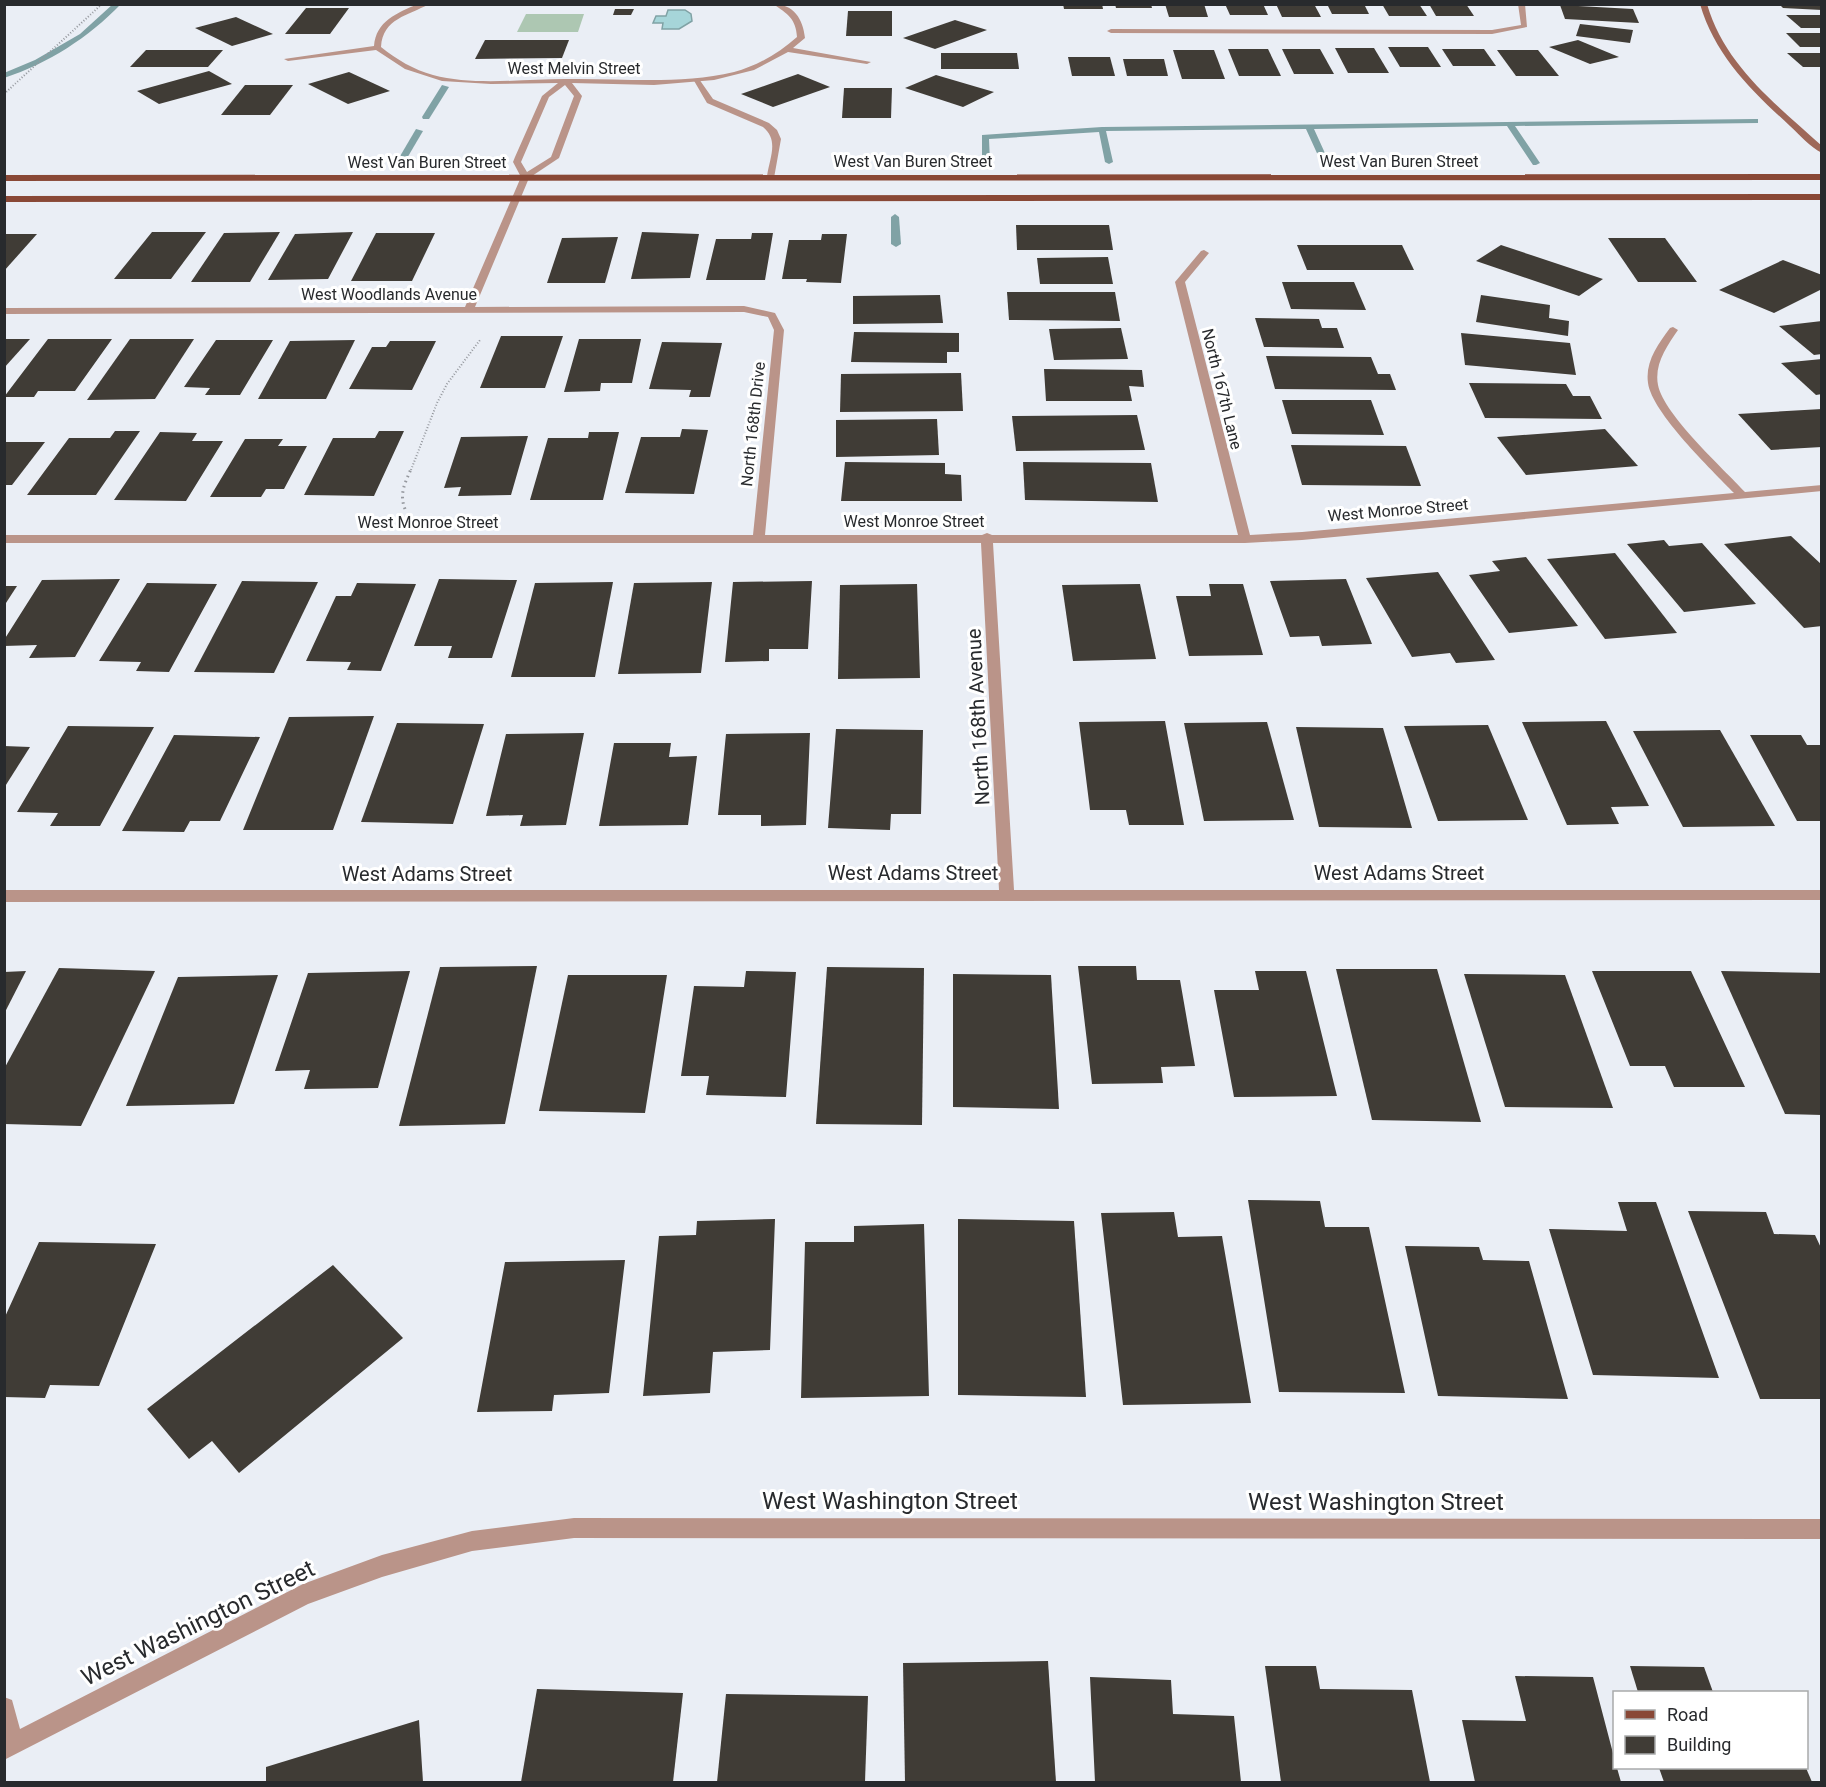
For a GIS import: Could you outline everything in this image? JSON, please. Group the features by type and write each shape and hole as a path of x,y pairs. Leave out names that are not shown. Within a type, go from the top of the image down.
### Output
{"main road":[{"name":"West Van Buren Street","path":"4,177 1821,177"},
{"name":"West Van Buren Street","path":"4,199 1821,198"}],"street":[{"path":"288,59 377,48 379,32 386,23 426,4"},
{"path":"776,4 789,11 800,23 801,38 789,50"},
{"path":"1111,31 1492,32 1525,26 1521,4"},
{"path":"1703,4 1708,26 1732,63 1821,151"},
{"name":"West Melvin Street","path":"377,48 393,61 419,73 441,78 566,81 696,81 749,69 789,50"},
{"path":"789,50 867,62"},
{"path":"469,309 525,177 555,158 578,96 566,81 546,96 519,157 517,162 525,177"},
{"path":"696,81 711,101 766,125 774,132 777,139 771,177"},
{"name":"North 167th Lane","path":"1204,253 1180,282 1245,539"},
{"name":"West Woodlands Avenue","path":"4,311 744,309 772,315"},
{"name":"North 168th Drive","path":"759,538 779,330 772,315"},
{"path":"1673,330 1656,352 1653,387 1673,419 1743,495"},
{"name":"West Monroe Street","path":"4,539 987,537 1245,539 1314,535 1821,488"},
{"name":"North 168th Avenue","path":"987,537 1007,894"},
{"name":"West Adams Street","path":"4,896 1821,895"},
{"name":"West Washington Street","path":"8,1747 303,1595 382,1566 472,1542 574,1528 1821,1528"},
{"path":"4,1708 8,1747"}],"path":[{"path":"4,94 102,4"},
{"path":"395,538 405,520 406,512 400,499 402,492 437,403 447,384 482,338 494,309"}],"green space":[{"path":"526,14 584,14 578,32 517,32"}],"water":[{"path":"668,10 685,10 691,14 692,21 679,29 662,29 663,23 653,23 656,16 666,16"}],"building":[{"path":"1063,4 1102,4 1103,9 1064,9"},
{"path":"1115,4 1151,4 1152,8 1116,8"},
{"path":"1165,4 1204,4 1208,17 1169,17"},
{"path":"1225,4 1263,4 1268,15 1230,15"},
{"path":"1276,4 1314,4 1321,17 1282,17"},
{"path":"1327,4 1364,4 1369,14 1332,14"},
{"path":"1382,4 1419,4 1427,16 1389,16"},
{"path":"1429,4 1466,4 1474,16 1436,16"},
{"path":"1560,5 1633,9 1639,23 1565,19"},
{"path":"1780,5 1822,5 1822,10 1783,8"},
{"path":"306,8 349,8 330,34 285,34"},
{"path":"615,9 634,9 631,15 613,15"},
{"path":"848,11 892,11 892,36 846,36"},
{"path":"1786,15 1822,15 1822,28 1801,28"},
{"path":"236,17 273,34 232,46 195,28"},
{"path":"955,20 987,30 935,49 903,38"},
{"path":"1580,24 1633,30 1630,43 1576,36"},
{"path":"1786,33 1822,33 1822,47 1800,47"},
{"path":"485,40 569,40 562,58 475,59"},
{"path":"1578,40 1619,57 1590,64 1549,47"},
{"path":"1388,47 1428,47 1441,67 1400,67"},
{"path":"1335,48 1374,48 1389,73 1348,73"},
{"path":"1228,49 1268,49 1281,76 1239,76"},
{"path":"1282,49 1320,49 1334,74 1294,74"},
{"path":"1442,49 1484,49 1496,66 1453,66"},
{"path":"146,50 223,50 208,67 130,67"},
{"path":"1173,50 1214,50 1225,79 1182,79"},
{"path":"1497,50 1538,50 1559,76 1516,76"},
{"path":"941,53 1017,53 1019,69 941,69"},
{"path":"1787,53 1822,53 1822,67 1803,67"},
{"path":"1068,57 1110,57 1115,76 1072,76"},
{"path":"1123,59 1164,59 1168,76 1127,76"},
{"path":"209,71 232,84 159,104 137,91"},
{"path":"349,72 390,91 348,104 308,84"},
{"path":"798,74 830,87 773,107 741,94"},
{"path":"936,75 994,92 963,107 905,88"},
{"path":"245,85 293,85 270,115 221,115"},
{"path":"844,88 892,88 891,118 842,118"},
{"path":"1016,225 1109,225 1113,250 1017,250"},
{"path":"152,232 206,232 171,279 114,279"},
{"path":"280,232 250,282 191,282 224,233"},
{"path":"353,232 328,279 268,280 295,234"},
{"path":"642,232 699,234 690,278 631,279"},
{"path":"376,233 435,233 412,281 351,281"},
{"path":"752,233 773,233 765,280 706,280 716,239 751,239"},
{"path":"4,234 37,234 4,271"},
{"path":"822,234 847,234 841,283 782,279 789,240 821,240"},
{"path":"618,237 605,283 547,283 562,238"},
{"path":"1608,238 1665,238 1697,282 1638,282"},
{"path":"1297,245 1402,245 1414,270 1307,270"},
{"path":"1501,245 1603,279 1579,296 1476,261"},
{"path":"1108,257 1113,284 1040,284 1037,258"},
{"path":"1783,260 1822,275 1822,289 1774,313 1719,290"},
{"path":"1282,282 1354,282 1366,310 1291,309"},
{"path":"1007,292 1115,292 1120,321 1009,320"},
{"path":"940,295 943,323 853,324 853,296"},
{"path":"1481,295 1550,305 1549,318 1569,321 1568,336 1476,322"},
{"path":"1255,318 1319,319 1322,328 1337,328 1344,348 1264,347"},
{"path":"1822,321 1822,354 1814,355 1779,326"},
{"path":"1121,328 1128,359 1054,360 1049,329"},
{"path":"854,332 959,333 959,352 947,352 947,363 851,362"},
{"path":"1461,333 1570,343 1576,375 1465,365"},
{"path":"501,336 563,336 545,388 480,388"},
{"path":"4,339 30,339 4,368"},
{"path":"48,339 112,339 75,391 38,391 34,397 4,397"},
{"path":"130,339 194,339 155,399 87,400"},
{"path":"579,339 641,339 632,383 601,383 600,391 564,392"},
{"path":"216,340 273,340 240,395 205,395 210,388 184,387"},
{"path":"355,340 326,399 258,399 290,341"},
{"path":"390,341 436,341 412,390 349,389 372,347 386,347"},
{"path":"662,342 722,343 710,397 689,397 691,390 649,389"},
{"path":"1266,356 1371,357 1378,374 1390,374 1396,390 1275,389"},
{"path":"1822,359 1822,394 1816,395 1781,363"},
{"path":"1044,369 1142,370 1144,387 1129,386 1132,401 1046,401"},
{"path":"961,373 963,411 840,412 841,374"},
{"path":"1469,383 1566,384 1573,396 1590,396 1602,419 1485,418"},
{"path":"1282,400 1371,400 1384,435 1292,434"},
{"path":"1822,409 1822,447 1771,450 1738,414"},
{"path":"1137,415 1145,450 1016,451 1012,416"},
{"path":"937,419 939,455 836,457 836,420"},
{"path":"682,429 708,430 694,494 625,493 641,437 680,437"},
{"path":"1605,429 1638,466 1526,475 1497,437"},
{"path":"115,431 140,431 96,495 27,495 69,438 110,438"},
{"path":"379,431 404,431 374,496 304,495 333,438 375,438"},
{"path":"160,432 197,433 192,441 223,441 186,501 114,500"},
{"path":"589,432 619,432 603,500 530,500 548,438 588,438"},
{"path":"528,436 511,495 458,496 461,487 444,488 461,437"},
{"path":"245,439 283,439 278,446 307,446 284,489 266,489 261,497 210,497"},
{"path":"4,442 45,442 12,485 4,485"},
{"path":"1291,445 1406,446 1421,486 1302,485"},
{"path":"845,462 945,463 945,474 961,475 962,501 841,501"},
{"path":"1023,462 1151,463 1158,502 1025,500"},
{"path":"1791,536 1822,565 1822,626 1804,628 1724,544"},
{"path":"1664,540 1669,546 1702,543 1756,604 1684,612 1627,544"},
{"path":"1615,553 1677,633 1605,639 1547,559"},
{"path":"1526,557 1578,626 1509,633 1469,575 1500,571 1492,561"},
{"path":"1438,572 1495,660 1456,663 1450,653 1412,657 1366,578"},
{"path":"120,579 75,657 29,658 37,645 4,646 4,640 42,580"},
{"path":"439,579 517,580 492,658 448,658 452,646 414,646"},
{"path":"1346,579 1372,644 1322,646 1319,636 1290,637 1270,581"},
{"path":"242,581 318,582 274,673 194,672"},
{"path":"812,581 808,649 769,649 769,661 725,662 733,582"},
{"path":"613,582 595,677 511,677 535,583"},
{"path":"712,582 701,673 618,674 634,583"},
{"path":"147,583 217,584 169,672 136,671 141,662 99,661"},
{"path":"357,583 416,584 381,671 347,670 351,662 306,661 336,596 351,596"},
{"path":"917,584 920,678 838,679 840,585"},
{"path":"1140,584 1156,659 1073,661 1062,585"},
{"path":"1209,584 1243,584 1263,655 1189,656 1176,596 1211,596"},
{"path":"4,586 17,586 4,606"},
{"path":"374,716 333,830 243,830 289,717"},
{"path":"1165,721 1184,825 1129,825 1126,810 1090,810 1079,722"},
{"path":"1606,721 1649,806 1611,807 1619,824 1567,825 1522,722"},
{"path":"1267,722 1294,820 1204,821 1184,723"},
{"path":"397,723 484,724 453,824 361,822"},
{"path":"1488,725 1528,820 1438,821 1404,726"},
{"path":"68,726 154,727 100,826 50,826 58,813 17,812"},
{"path":"1296,727 1383,728 1412,828 1319,827"},
{"path":"836,729 923,730 921,814 891,814 890,830 828,828"},
{"path":"1720,730 1775,826 1683,827 1633,731"},
{"path":"584,733 566,825 520,826 523,815 486,816 506,734"},
{"path":"810,733 806,825 761,826 761,815 718,815 726,734"},
{"path":"174,735 260,737 220,821 190,821 184,832 122,831"},
{"path":"1750,735 1801,735 1807,745 1822,745 1822,821 1797,821"},
{"path":"614,743 671,743 669,757 697,756 688,825 599,826"},
{"path":"4,746 30,747 4,788"},
{"path":"537,966 505,1124 399,1126 440,967"},
{"path":"1078,966 1136,966 1137,980 1180,980 1195,1066 1161,1067 1163,1083 1092,1084"},
{"path":"827,967 924,968 922,1125 816,1124"},
{"path":"59,968 155,971 81,1126 4,1124 4,1069"},
{"path":"1336,969 1437,969 1481,1122 1372,1120"},
{"path":"26,971 4,1014 4,972"},
{"path":"410,971 378,1088 304,1089 310,1070 275,1071 308,973"},
{"path":"746,971 796,972 786,1097 706,1095 709,1076 681,1076 694,986 744,987"},
{"path":"1255,971 1306,971 1337,1096 1234,1097 1214,990 1259,990"},
{"path":"1592,971 1691,971 1745,1087 1674,1087 1665,1066 1630,1066"},
{"path":"1721,971 1822,973 1822,1115 1785,1114"},
{"path":"953,974 1051,975 1059,1109 953,1107"},
{"path":"1464,974 1565,975 1613,1108 1505,1107"},
{"path":"278,975 234,1104 126,1106 178,977"},
{"path":"568,975 667,975 645,1113 539,1111"},
{"path":"1248,1200 1320,1201 1325,1227 1369,1227 1405,1393 1279,1392"},
{"path":"1618,1202 1656,1202 1719,1378 1593,1375 1549,1229 1627,1231"},
{"path":"1688,1211 1766,1212 1774,1234 1815,1235 1822,1250 1822,1399 1760,1399"},
{"path":"1174,1212 1178,1237 1222,1236 1251,1403 1123,1405 1101,1213"},
{"path":"775,1219 770,1350 713,1352 710,1393 643,1396 659,1236 696,1235 697,1221"},
{"path":"958,1219 1074,1221 1086,1397 958,1395"},
{"path":"924,1224 929,1396 801,1398 805,1242 854,1242 854,1226"},
{"path":"39,1242 156,1244 99,1386 50,1385 45,1398 4,1397 4,1319"},
{"path":"1405,1246 1479,1247 1483,1260 1529,1261 1568,1399 1438,1396"},
{"path":"625,1260 609,1393 554,1395 552,1411 477,1412 505,1262"},
{"path":"333,1265 403,1338 239,1473 212,1441 189,1459 147,1409"},
{"path":"1048,1661 1056,1782 905,1782 903,1663"},
{"path":"1265,1666 1316,1666 1320,1689 1412,1690 1430,1782 1281,1782"},
{"path":"1630,1666 1704,1667 1713,1691 1638,1691"},
{"path":"1515,1676 1593,1677 1613,1753 1613,1769 1617,1769 1621,1782 1475,1782 1462,1720 1526,1721"},
{"path":"1090,1677 1171,1680 1173,1714 1234,1716 1241,1782 1095,1782"},
{"path":"537,1689 683,1693 673,1782 521,1782"},
{"path":"726,1694 868,1696 865,1782 717,1782"},
{"path":"419,1720 423,1782 266,1782 266,1767"},
{"path":"1659,1769 1806,1769 1812,1782 1664,1782"}],"waterway":[{"path":"4,76 38,62 83,36 118,4"},
{"path":"426,117 445,87"},
{"path":"1509,124 1755,121"},
{"path":"1102,129 1509,124"},
{"path":"1509,124 1536,163"},
{"path":"1309,127 1325,162"},
{"path":"986,162 985,137 1102,129"},
{"path":"1102,129 1109,162"},
{"path":"400,163 419,131"},
{"path":"895,217 896,244"}]}
